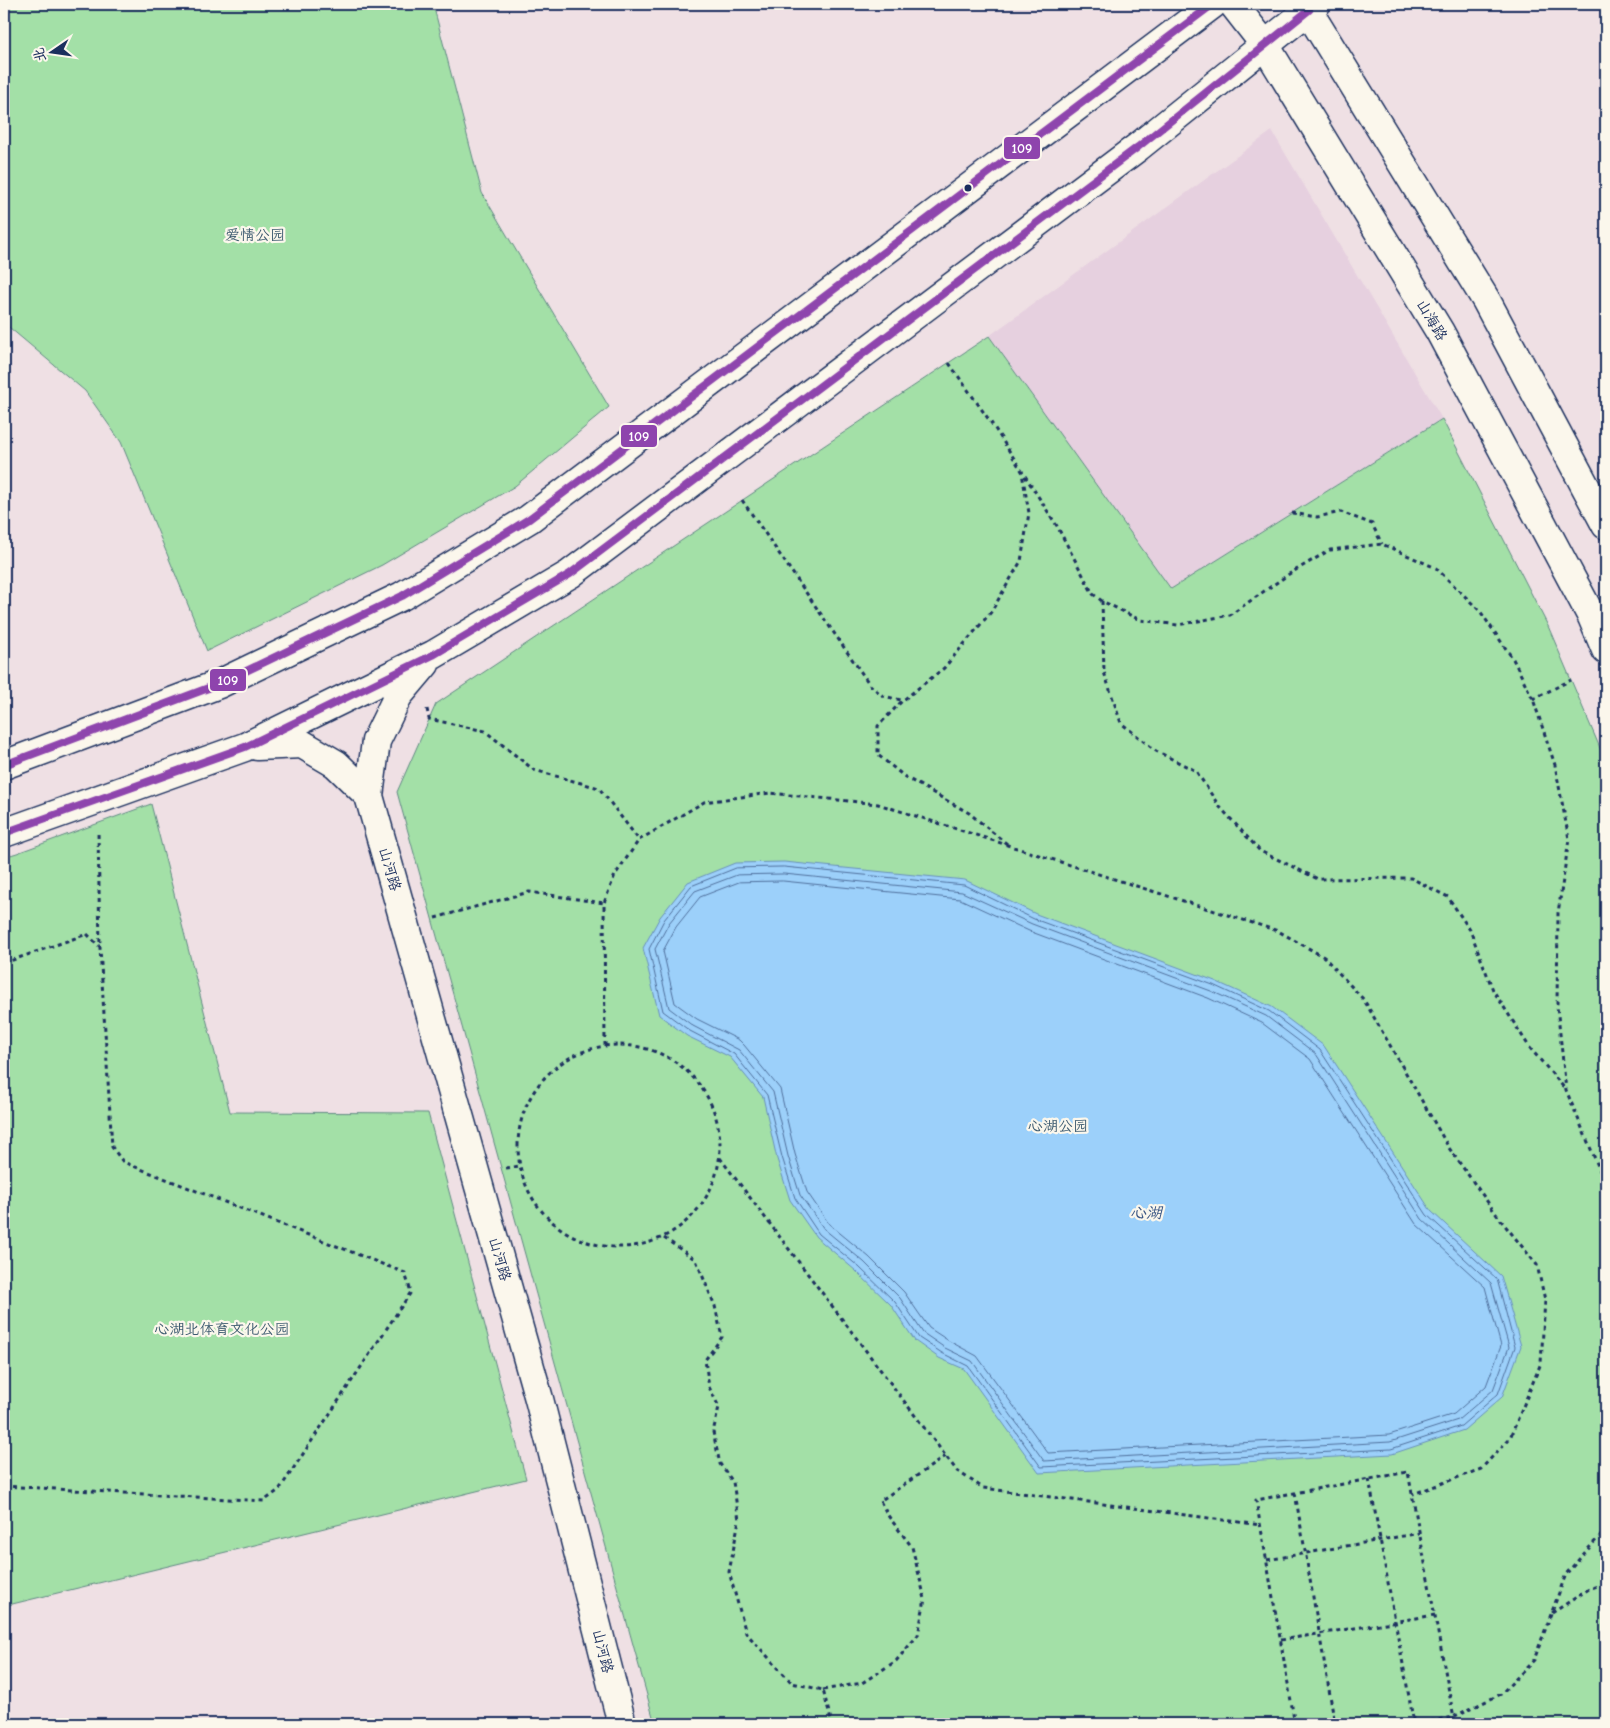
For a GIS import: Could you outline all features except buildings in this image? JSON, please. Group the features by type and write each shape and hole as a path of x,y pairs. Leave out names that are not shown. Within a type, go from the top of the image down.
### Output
{"street":[{"path":"4,765 219,684 402,596 529,519 1213,4"},
{"name":"山海路","path":"1233,4 1265,45 1440,332 1592,616 1606,650"},
{"path":"4,833 245,747 433,655 570,574 1138,147 1265,45 1310,6 1486,300 1606,525"},
{"path":"369,796 376,741 398,696 433,655"},
{"path":"245,747 302,744 336,764 369,796"},
{"name":"山河路","path":"369,796 539,1399 622,1724"}],"path":[{"path":"948,362 1057,526 1093,594 1102,601 1140,620 1178,625 1230,615 1289,574 1330,550 1382,544 1436,568 1480,611 1513,659 1533,698 1555,765 1568,839 1558,912 1557,1006 1566,1090 1606,1185"},
{"path":"1010,846 969,813 905,777 878,755 878,726 902,701 944,668 991,612 1021,561 1029,513 1021,470"},
{"path":"742,500 870,685 883,696 902,701"},
{"path":"1292,513 1317,517 1341,512 1372,524 1382,544"},
{"path":"1102,601 1104,672 1121,723 1156,751 1196,771 1219,806 1260,851 1318,879 1411,878 1448,897 1470,930 1493,990 1530,1048 1566,1090"},
{"path":"1533,698 1571,680"},
{"path":"426,705 430,719 485,731 534,770 599,788 640,840"},
{"path":"605,1046 604,903 615,875 640,840 704,802 770,793 878,804 1278,931 1324,957 1364,1000 1449,1148 1499,1218 1537,1265 1545,1300 1541,1363 1510,1438 1481,1469 1413,1494"},
{"path":"4,1486 264,1501 280,1490 411,1292 405,1273 123,1162 112,1148 100,948 97,824"},
{"path":"432,919 529,892 604,903"},
{"path":"4,963 87,934 100,948"},
{"path":"627,1044 658,1052 686,1070 707,1095 719,1126 720,1158 711,1190 692,1216 664,1238 630,1247 595,1245 563,1231 538,1206 522,1174 518,1142 524,1110 540,1082 564,1060 594,1047 627,1044"},
{"path":"720,1158 957,1471 983,1488 1261,1525"},
{"path":"501,1169 520,1166"},
{"path":"664,1238 696,1260 715,1306 722,1337 705,1360 709,1387 719,1407 712,1432 720,1464 733,1482 739,1520 729,1572 746,1633 792,1683 823,1690 862,1683 896,1661 918,1635 925,1599 912,1547 888,1517 880,1501 946,1456"},
{"path":"1296,1724 1256,1500 1408,1472 1454,1724"},
{"path":"1369,1479 1414,1724 1453,1717 1501,1694 1534,1660 1566,1574 1598,1538 1606,1532"},
{"path":"1295,1493 1334,1724"},
{"path":"1267,1560 1420,1533"},
{"path":"1552,1614 1589,1589 1606,1583"},
{"path":"1280,1640 1434,1615"},
{"path":"823,1690 832,1724"}],"shaded area":[{"path":"1272,131 1442,419 1171,589 989,336"}],"green space":[{"name":"爱情公园","path":"4,4 433,4 482,193 609,407 515,486 382,565 207,651 121,442 85,391 4,323"},
{"name":"心湖公园","path":"989,336 1171,589 1442,419 1548,626 1606,762 1606,1724 655,1724 397,792 436,704"},
{"name":"心湖北体育文化公园","path":"151,804 230,1112 428,1113 526,1479 4,1606 4,857"}],"water":[{"name":"心湖","path":"784,862 965,880 1036,914 1215,981 1272,1007 1324,1046 1431,1211 1501,1276 1521,1346 1502,1397 1464,1430 1392,1454 1039,1473 964,1369 939,1358 915,1341 891,1305 856,1271 816,1237 790,1200 777,1159 763,1097 730,1057 687,1036 659,1015 643,948 660,917 688,882 735,863"}],"transit line":[{"name":"109","path":"4,765 219,684 402,596 529,519 1213,4"},
{"name":"109","path":"4,833 245,747 433,655 570,574 1138,147 1309,10 1304,4"}]}
